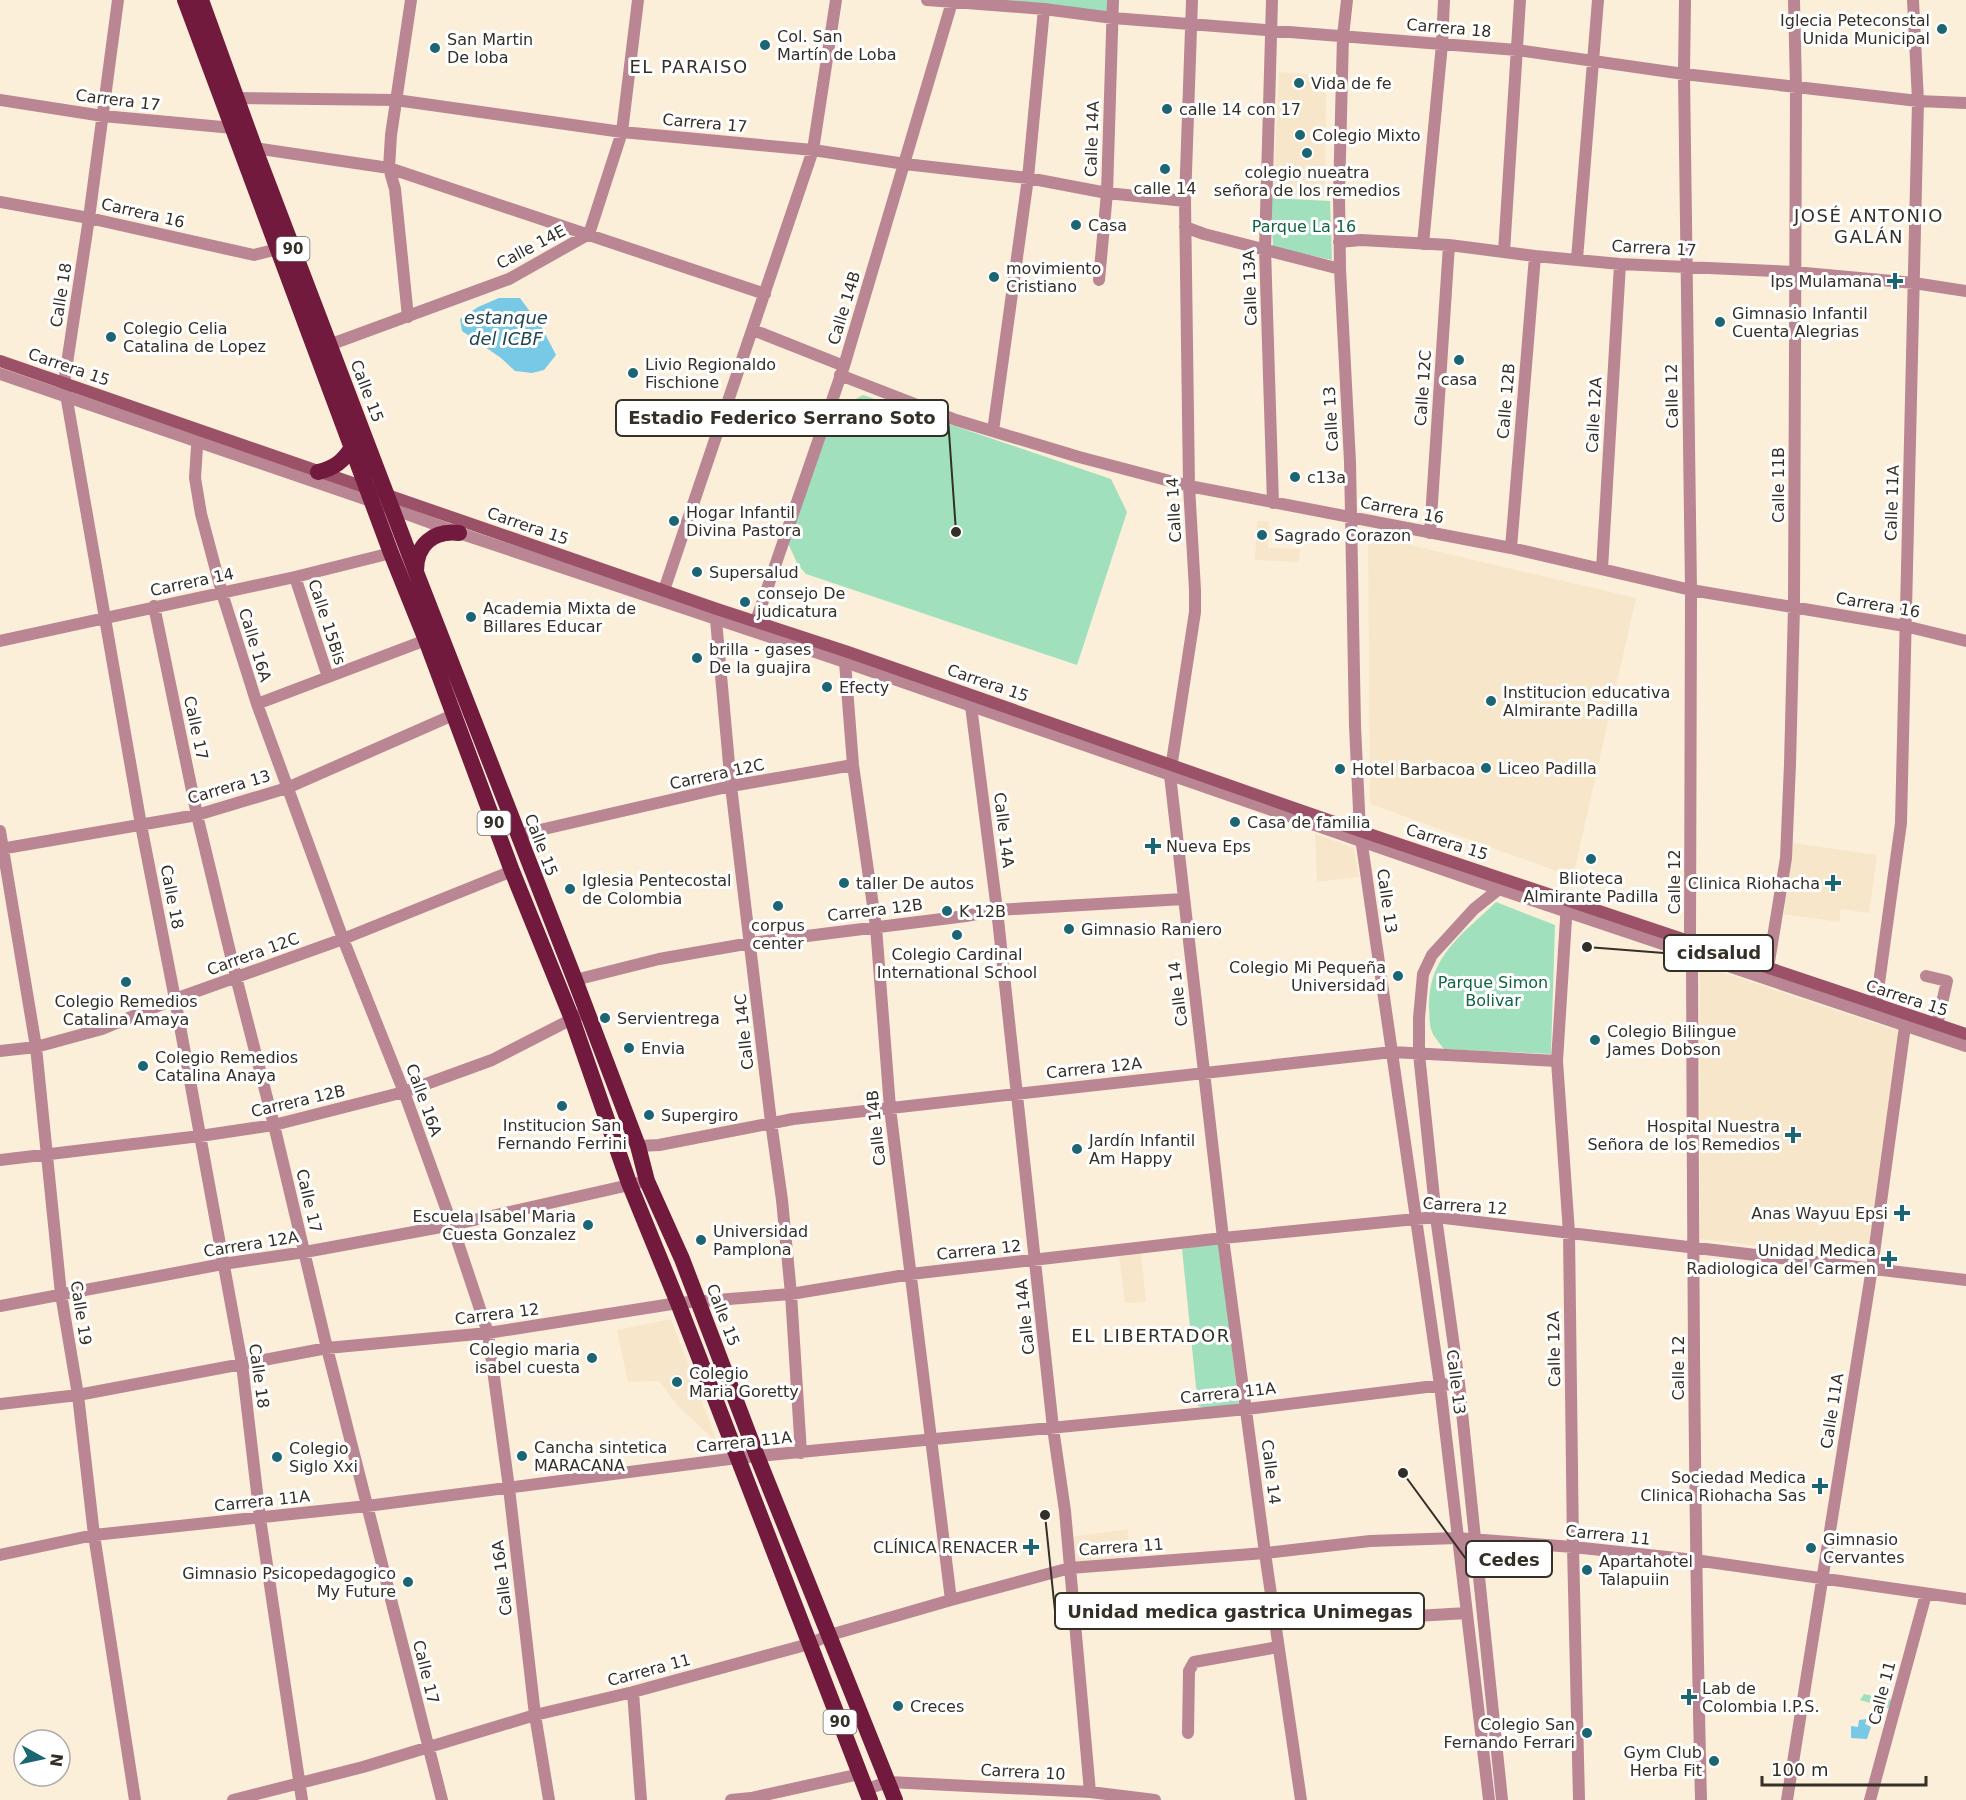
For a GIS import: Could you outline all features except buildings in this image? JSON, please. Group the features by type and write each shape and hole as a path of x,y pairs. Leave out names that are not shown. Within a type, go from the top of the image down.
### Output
{"highway":[{"name":"Calle 15","path":"185,0 254,148 575,980 579,1015 629,1183 678,1303 865,1788"},
{"name":"Calle 15","path":"201,0 229,98 233,128 512,872 638,1146 647,1181 699,1302 757,1456 895,1800"},
{"path":"318,472 329,470 338,464 352,447"},
{"path":"416,572 416,561 427,541 448,532 459,533"}],"main road":[{"name":"Carrera 15","path":"0,361 197,435 318,472 369,495 716,615 756,621 847,657 1361,836 1566,905 1768,968 1876,1005 1907,1021 1937,1025 1966,1035"}],"street":[{"name":"Calle 18","path":"118,0 89,218 63,383 141,825 242,1364 260,1518 302,1800"},
{"path":"408,317 395,189 389,168 396,100 411,0"},
{"name":"Calle 14E","path":"329,345 509,279 589,234 622,132 638,0"},
{"path":"662,595 813,150 836,0"},
{"name":"Carrera 18","path":"927,0 1044,9 1113,18 1517,50 1684,74 1918,101 1966,103"},
{"name":"Calle 14A","path":"1100,280 1107,193 1113,0"},
{"name":"Calle 14","path":"1192,0 1185,227 1189,486 1195,612 1170,769 1223,1238 1301,1800"},
{"name":"Calle 13A","path":"1272,0 1265,249 1273,503"},
{"name":"Calle 13","path":"1347,0 1343,36 1339,195 1340,269 1350,462 1355,726 1361,836 1440,1385 1489,1800"},
{"path":"1423,243 1444,0"},
{"path":"1504,252 1520,0"},
{"path":"1577,260 1598,0"},
{"name":"Calle 12","path":"1685,0 1691,590 1690,942 1692,954 1695,1560 1701,1800"},
{"name":"Calle 11B","path":"1768,968 1786,858 1791,764 1794,607 1796,87 1794,0"},
{"name":"Calle 11A","path":"1876,1005 1901,823 1918,101 1913,0"},
{"name":"Calle 14B","path":"756,621 842,371 952,2"},
{"path":"993,431 1028,178 1044,9"},
{"name":"Carrera 17","path":"229,98 396,100 622,132 813,150 905,165 1028,178 1107,193 1185,201"},
{"name":"Carrera 17","path":"0,100 103,116 233,128"},
{"path":"254,148 389,168 765,294"},
{"name":"Carrera 16","path":"0,202 89,218 254,255 278,249"},
{"path":"1185,227 1340,269"},
{"name":"Carrera 17","path":"1340,242 1361,240 1423,243 1620,264 1794,272 1914,283 1966,291"},
{"name":"Calle 12C","path":"1430,533 1449,245"},
{"name":"Calle 12B","path":"1511,548 1534,256"},
{"name":"Calle 12A","path":"1602,569 1620,264"},
{"name":"Carrera 16","path":"753,330 956,420 1079,457 1189,486 1511,548 1691,590 1905,626 1966,641"},
{"name":"Carrera 15","path":"0,374 197,435 369,495"},
{"name":"Calle 16A","path":"197,435 195,478 201,514 256,704 343,939 404,1092 488,1333 509,1488 535,1715 549,1800"},
{"name":"Carrera 15","path":"390,502 459,533 662,595"},
{"name":"Carrera 14","path":"0,641 295,577 391,553"},
{"name":"Calle 15Bis","path":"295,577 328,677"},
{"name":"Calle 17","path":"154,606 197,815 236,977 327,1348 442,1800"},
{"name":"Carrera 15","path":"716,615 847,657"},
{"name":"Calle 14C","path":"716,615 731,786 782,1200 791,1294 801,1453"},
{"path":"256,704 426,640"},
{"name":"Calle 14B","path":"847,657 854,765 876,927 890,1108 951,1600"},
{"name":"Calle 14A","path":"973,701 1053,1428 1065,1511 1090,1792"},
{"name":"Carrera 13","path":"2,849 197,815 287,788 453,715"},
{"name":"Carrera 12C","path":"518,835 731,786 854,765"},
{"name":"Calle 19","path":"0,831 36,1047 61,1294 78,1395 94,1535 135,1800"},
{"name":"Carrera 15","path":"1361,836 1499,889 1566,905 1692,954 1907,1021 1966,1046"},
{"name":"Carrera 12C","path":"0,1051 36,1047 102,1029 175,999 343,939 512,872"},
{"name":"Calle 13","path":"1499,889 1474,909 1432,955 1423,974 1420,989 1419,1054 1436,1217 1459,1383 1502,1800"},
{"name":"Carrera 12B","path":"575,980 659,959 751,943 997,910 1183,899"},
{"name":"Calle 12A","path":"1566,905 1557,1061 1569,1233 1573,1547 1580,1800"},
{"path":"1926,976 1947,981 1937,1025"},
{"name":"Carrera 12B","path":"0,1160 274,1125 404,1092 492,1060 579,1015"},
{"name":"Calle 11A","path":"1787,1800 1872,1268 1907,1021"},
{"name":"Carrera 12A","path":"638,1146 659,1145 771,1122 1392,1052 1557,1061"},
{"name":"Carrera 12A","path":"0,1306 223,1264 305,1252 452,1225 629,1183 647,1181"},
{"name":"Carrera 12","path":"0,1404 78,1395 327,1348 488,1333 678,1303 791,1294 911,1274 1223,1238 1436,1217 1966,1280"},
{"name":"Carrera 11A","path":"0,1556 94,1535 367,1506 737,1458 1247,1409 1459,1383"},
{"name":"Carrera 11","path":"233,1800 363,1767 535,1715 633,1692 809,1644 830,1635 1070,1568 1265,1553 1370,1541 1457,1538 1695,1560 1966,1599"},
{"name":"Calle 11","path":"1870,1800 1926,1594"},
{"path":"1398,1617 1467,1613"},
{"path":"1188,1733 1189,1671 1194,1662 1278,1647"},
{"path":"633,1692 641,1800"},
{"name":"Carrera 10","path":"865,1788 889,1782 1090,1792 1155,1800"},
{"path":"731,1800 865,1788"}],"shaded area":[{"name":"Colegio Mixto","path":"1279,72 1326,76 1325,197 1273,195"},
{"name":"Sagrado Corazon","path":"1257,521 1269,522 1268,548 1300,549 1299,562 1255,560"},
{"name":"Institucion educativa Almirante Padilla","path":"1368,535 1636,598 1573,877 1370,804"},
{"path":"1315,834 1354,848 1359,877 1317,882"},
{"path":"1793,843 1877,855 1869,913 1841,909 1839,922 1784,914"},
{"name":"Hospital Nuestra Señora de los Remedios","path":"1700,965 1901,1032 1867,1259 1700,1239"},
{"path":"1141,1253 1146,1302 1125,1303 1119,1257"},
{"name":"Colegio Maria Goretty","path":"671,1319 718,1444 678,1406 659,1381 628,1382 617,1330"},
{"path":"1128,1529 1129,1560 1077,1566 1071,1537"}],"green space":[{"path":"978,0 1109,0 1109,13"},
{"name":"Parque La 16","path":"1271,198 1330,201 1332,260 1273,247"},
{"path":"863,395 1111,479 1127,512 1077,665 806,574 798,565 788,543 831,412"},
{"name":"Parque Simon Bolivar","path":"1496,902 1555,925 1551,1054 1444,1049 1431,1030 1430,989 1441,960 1460,936"},
{"path":"1219,1243 1239,1407 1209,1409 1198,1406 1182,1249"},
{"path":"1864,1694 1893,1700 1891,1709 1860,1700"}],"water":[{"name":"estanque del ICBF","path":"499,298 520,298 542,328 556,355 544,370 532,373 515,371 501,358 462,331 460,319 478,307"},
{"path":"1867,1719 1865,1724 1871,1727 1867,1739 1851,1738 1851,1726 1858,1727 1859,1720"}],"place":[{"name":"Iglecia Peteconstal Unida Municipal","path":"1942,29"},
{"name":"Col. San Martín de Loba","path":"765,45"},
{"name":"San Martin De loba","path":"435,48"},
{"name":"Vida de fe","path":"1299,83"},
{"name":"calle 14 con 17","path":"1167,109"},
{"name":"Colegio Mixto","path":"1300,135"},
{"name":"colegio nueatra señora de los remedios","path":"1307,153"},
{"name":"calle 14","path":"1165,169"},
{"name":"Casa","path":"1076,225"},
{"name":"movimiento Cristiano","path":"994,277"},
{"name":"Ips Mulamana","path":"1895,281"},
{"name":"Gimnasio Infantil Cuenta Alegrias","path":"1720,322"},
{"name":"Colegio Celia Catalina de Lopez","path":"111,337"},
{"name":"casa","path":"1459,360"},
{"name":"Livio Regionaldo Fischione","path":"633,373"},
{"name":"c13a","path":"1295,477"},
{"name":"Hogar Infantil Divina Pastora","path":"674,521"},
{"name":"Estadio Federico Serrano Soto","path":"956,532"},
{"name":"Sagrado Corazon","path":"1262,535"},
{"name":"Supersalud","path":"697,572"},
{"name":"consejo De judicatura","path":"745,602"},
{"name":"Academia Mixta de Billares Educar","path":"471,617"},
{"name":"brilla - gases De la guajira","path":"697,658"},
{"name":"Efecty","path":"827,687"},
{"name":"Institucion educativa Almirante Padilla","path":"1491,701"},
{"name":"Liceo Padilla","path":"1486,768"},
{"name":"Hotel Barbacoa","path":"1340,769"},
{"name":"Casa de familia","path":"1235,822"},
{"name":"Nueva Eps","path":"1153,846"},
{"name":"Blioteca Almirante Padilla","path":"1591,859"},
{"name":"taller De autos","path":"844,883"},
{"name":"Clinica Riohacha","path":"1833,883"},
{"name":"Iglesia Pentecostal de Colombia","path":"570,889"},
{"name":"corpus center","path":"778,906"},
{"name":"K 12B","path":"947,911"},
{"name":"Gimnasio Raniero","path":"1069,929"},
{"name":"Colegio Cardinal International School","path":"957,935"},
{"name":"cidsalud","path":"1587,947"},
{"name":"Colegio Mi Pequeña Universidad","path":"1398,976"},
{"name":"Colegio Remedios Catalina Amaya","path":"126,982"},
{"name":"Servientrega","path":"605,1018"},
{"name":"Colegio Bilingue James Dobson","path":"1595,1040"},
{"name":"Envia","path":"629,1048"},
{"name":"Colegio Remedios Catalina Anaya","path":"143,1066"},
{"name":"Institucion San Fernando Ferrini","path":"562,1106"},
{"name":"Supergiro","path":"649,1115"},
{"name":"Hospital Nuestra Señora de los Remedios","path":"1793,1135"},
{"name":"Jardín Infantil Am Happy","path":"1077,1149"},
{"name":"Anas Wayuu Epsi","path":"1902,1213"},
{"name":"Escuela Isabel Maria Cuesta Gonzalez","path":"588,1225"},
{"name":"Universidad Pamplona","path":"701,1240"},
{"name":"Unidad Medica Radiologica del Carmen","path":"1889,1259"},
{"name":"Colegio maria isabel cuesta","path":"592,1358"},
{"name":"Colegio Maria Goretty","path":"677,1382"},
{"name":"Cancha sintetica MARACANA","path":"522,1456"},
{"name":"Colegio Siglo Xxi","path":"277,1457"},
{"name":"Cedes","path":"1403,1473"},
{"name":"Sociedad Medica Clinica Riohacha Sas","path":"1820,1486"},
{"name":"Unidad medica gastrica Unimegas","path":"1045,1515"},
{"name":"CLÍNICA RENACER","path":"1031,1547"},
{"name":"Gimnasio Cervantes","path":"1811,1548"},
{"name":"Apartahotel Talapuiin","path":"1587,1570"},
{"name":"Gimnasio Psicopedagogico My Future","path":"408,1582"},
{"name":"Lab de Colombia I.P.S.","path":"1689,1697"},
{"name":"Creces","path":"898,1706"},
{"name":"Colegio San Fernando Ferrari","path":"1587,1733"},
{"name":"Gym Club Herba Fit","path":"1714,1761"}],"district":[{"name":"EL PARAISO","path":"689,66"},
{"name":"JOSÉ ANTONIO GALÁN","path":"1869,225"},
{"name":"EL LIBERTADOR","path":"1151,1335"}]}
